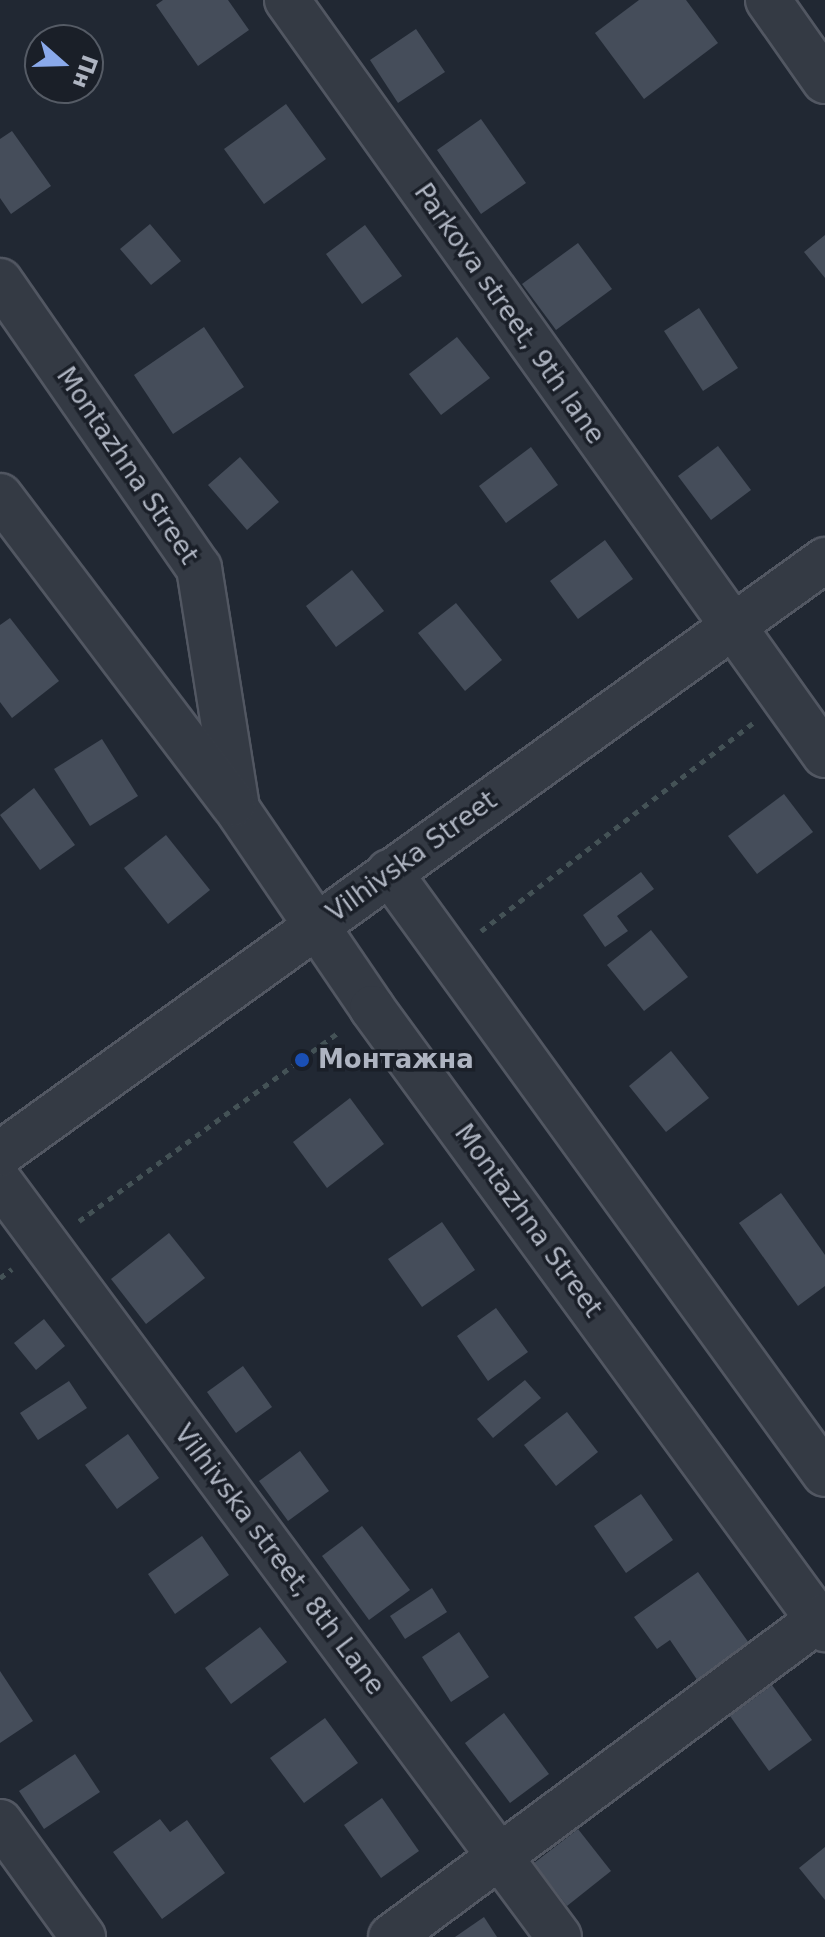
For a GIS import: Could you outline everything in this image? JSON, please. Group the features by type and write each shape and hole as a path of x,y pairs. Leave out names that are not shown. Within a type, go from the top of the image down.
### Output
{"street":[{"name":"Parkova street, 9th lane","path":"287,0 731,628 825,755"},
{"path":"768,0 825,81"},
{"name":"Montazhna Street","path":"0,281 199,568 237,809"},
{"name":"Montazhna Street","path":"0,496 237,809 823,1621"},
{"name":"Vilhivska Street","path":"0,1154 825,560"},
{"path":"389,872 825,1474"},
{"name":"Vilhivska street, 8th Lane","path":"0,1182 559,1937"},
{"path":"391,1937 823,1621"},
{"path":"0,1822 83,1937"}],"building":[{"path":"163,0 228,0 249,30 198,66 156,5"},
{"path":"639,0 686,0 718,43 644,99 595,33"},
{"path":"416,29 445,72 398,103 370,60"},
{"path":"286,104 326,159 264,204 224,149"},
{"path":"481,119 526,183 481,214 437,150"},
{"path":"12,131 51,186 11,214 0,198 0,139"},
{"path":"150,224 181,261 151,285 120,249"},
{"path":"365,225 402,276 362,304 326,254"},
{"path":"825,235 825,278 804,252"},
{"path":"578,243 612,289 556,330 522,284"},
{"path":"699,308 738,368 703,391 664,331"},
{"path":"204,327 244,387 173,434 134,375"},
{"path":"457,337 490,378 441,415 409,374"},
{"path":"718,446 751,490 711,520 678,476"},
{"path":"531,447 558,485 506,523 479,486"},
{"path":"240,457 279,502 247,530 208,485"},
{"path":"605,540 633,579 578,619 550,581"},
{"path":"352,570 384,611 336,647 306,606"},
{"path":"456,603 502,660 465,691 418,633"},
{"path":"10,618 59,681 12,718 0,702 0,625"},
{"path":"102,739 138,796 90,826 54,769"},
{"path":"34,788 75,845 40,870 0,815"},
{"path":"784,794 813,832 757,874 728,836"},
{"path":"166,835 210,890 168,924 124,868"},
{"path":"641,872 654,889 617,916 628,931 605,947 583,915"},
{"path":"651,930 688,977 644,1011 607,965"},
{"path":"671,1051 709,1098 666,1132 629,1086"},
{"path":"350,1098 384,1144 327,1188 293,1142"},
{"path":"781,1193 825,1255 825,1286 798,1306 739,1223"},
{"path":"442,1222 475,1270 422,1307 388,1259"},
{"path":"169,1233 205,1278 146,1324 111,1279"},
{"path":"496,1308 528,1352 488,1381 457,1336"},
{"path":"44,1319 65,1346 36,1370 14,1343"},
{"path":"243,1366 272,1407 236,1433 207,1392"},
{"path":"525,1380 541,1398 493,1438 477,1419"},
{"path":"69,1381 87,1408 38,1440 20,1413"},
{"path":"567,1412 598,1452 556,1486 524,1445"},
{"path":"128,1434 159,1478 117,1509 85,1465"},
{"path":"300,1451 329,1491 288,1521 259,1481"},
{"path":"641,1494 673,1540 626,1573 594,1526"},
{"path":"362,1526 410,1590 369,1620 322,1556"},
{"path":"202,1536 229,1575 175,1614 148,1574"},
{"path":"698,1572 754,1650 702,1687 670,1640 657,1649 634,1617"},
{"path":"432,1588 447,1612 405,1639 390,1616"},
{"path":"260,1627 287,1662 231,1704 205,1668"},
{"path":"459,1632 489,1677 451,1702 422,1657"},
{"path":"0,1671 33,1721 0,1743"},
{"path":"772,1685 812,1740 769,1771 730,1716"},
{"path":"504,1713 549,1774 510,1803 465,1743"},
{"path":"325,1718 358,1763 304,1803 270,1758"},
{"path":"75,1754 100,1792 44,1829 19,1791"},
{"path":"382,1798 419,1851 381,1878 344,1825"},
{"path":"160,1819 170,1832 187,1820 225,1873 162,1919 113,1852"},
{"path":"578,1829 611,1871 567,1906 534,1863"},
{"path":"825,1847 825,1900 799,1868"},
{"path":"484,1917 497,1937 455,1937"}],"place":[{"name":"Монтажна","path":"302,1060"}]}
